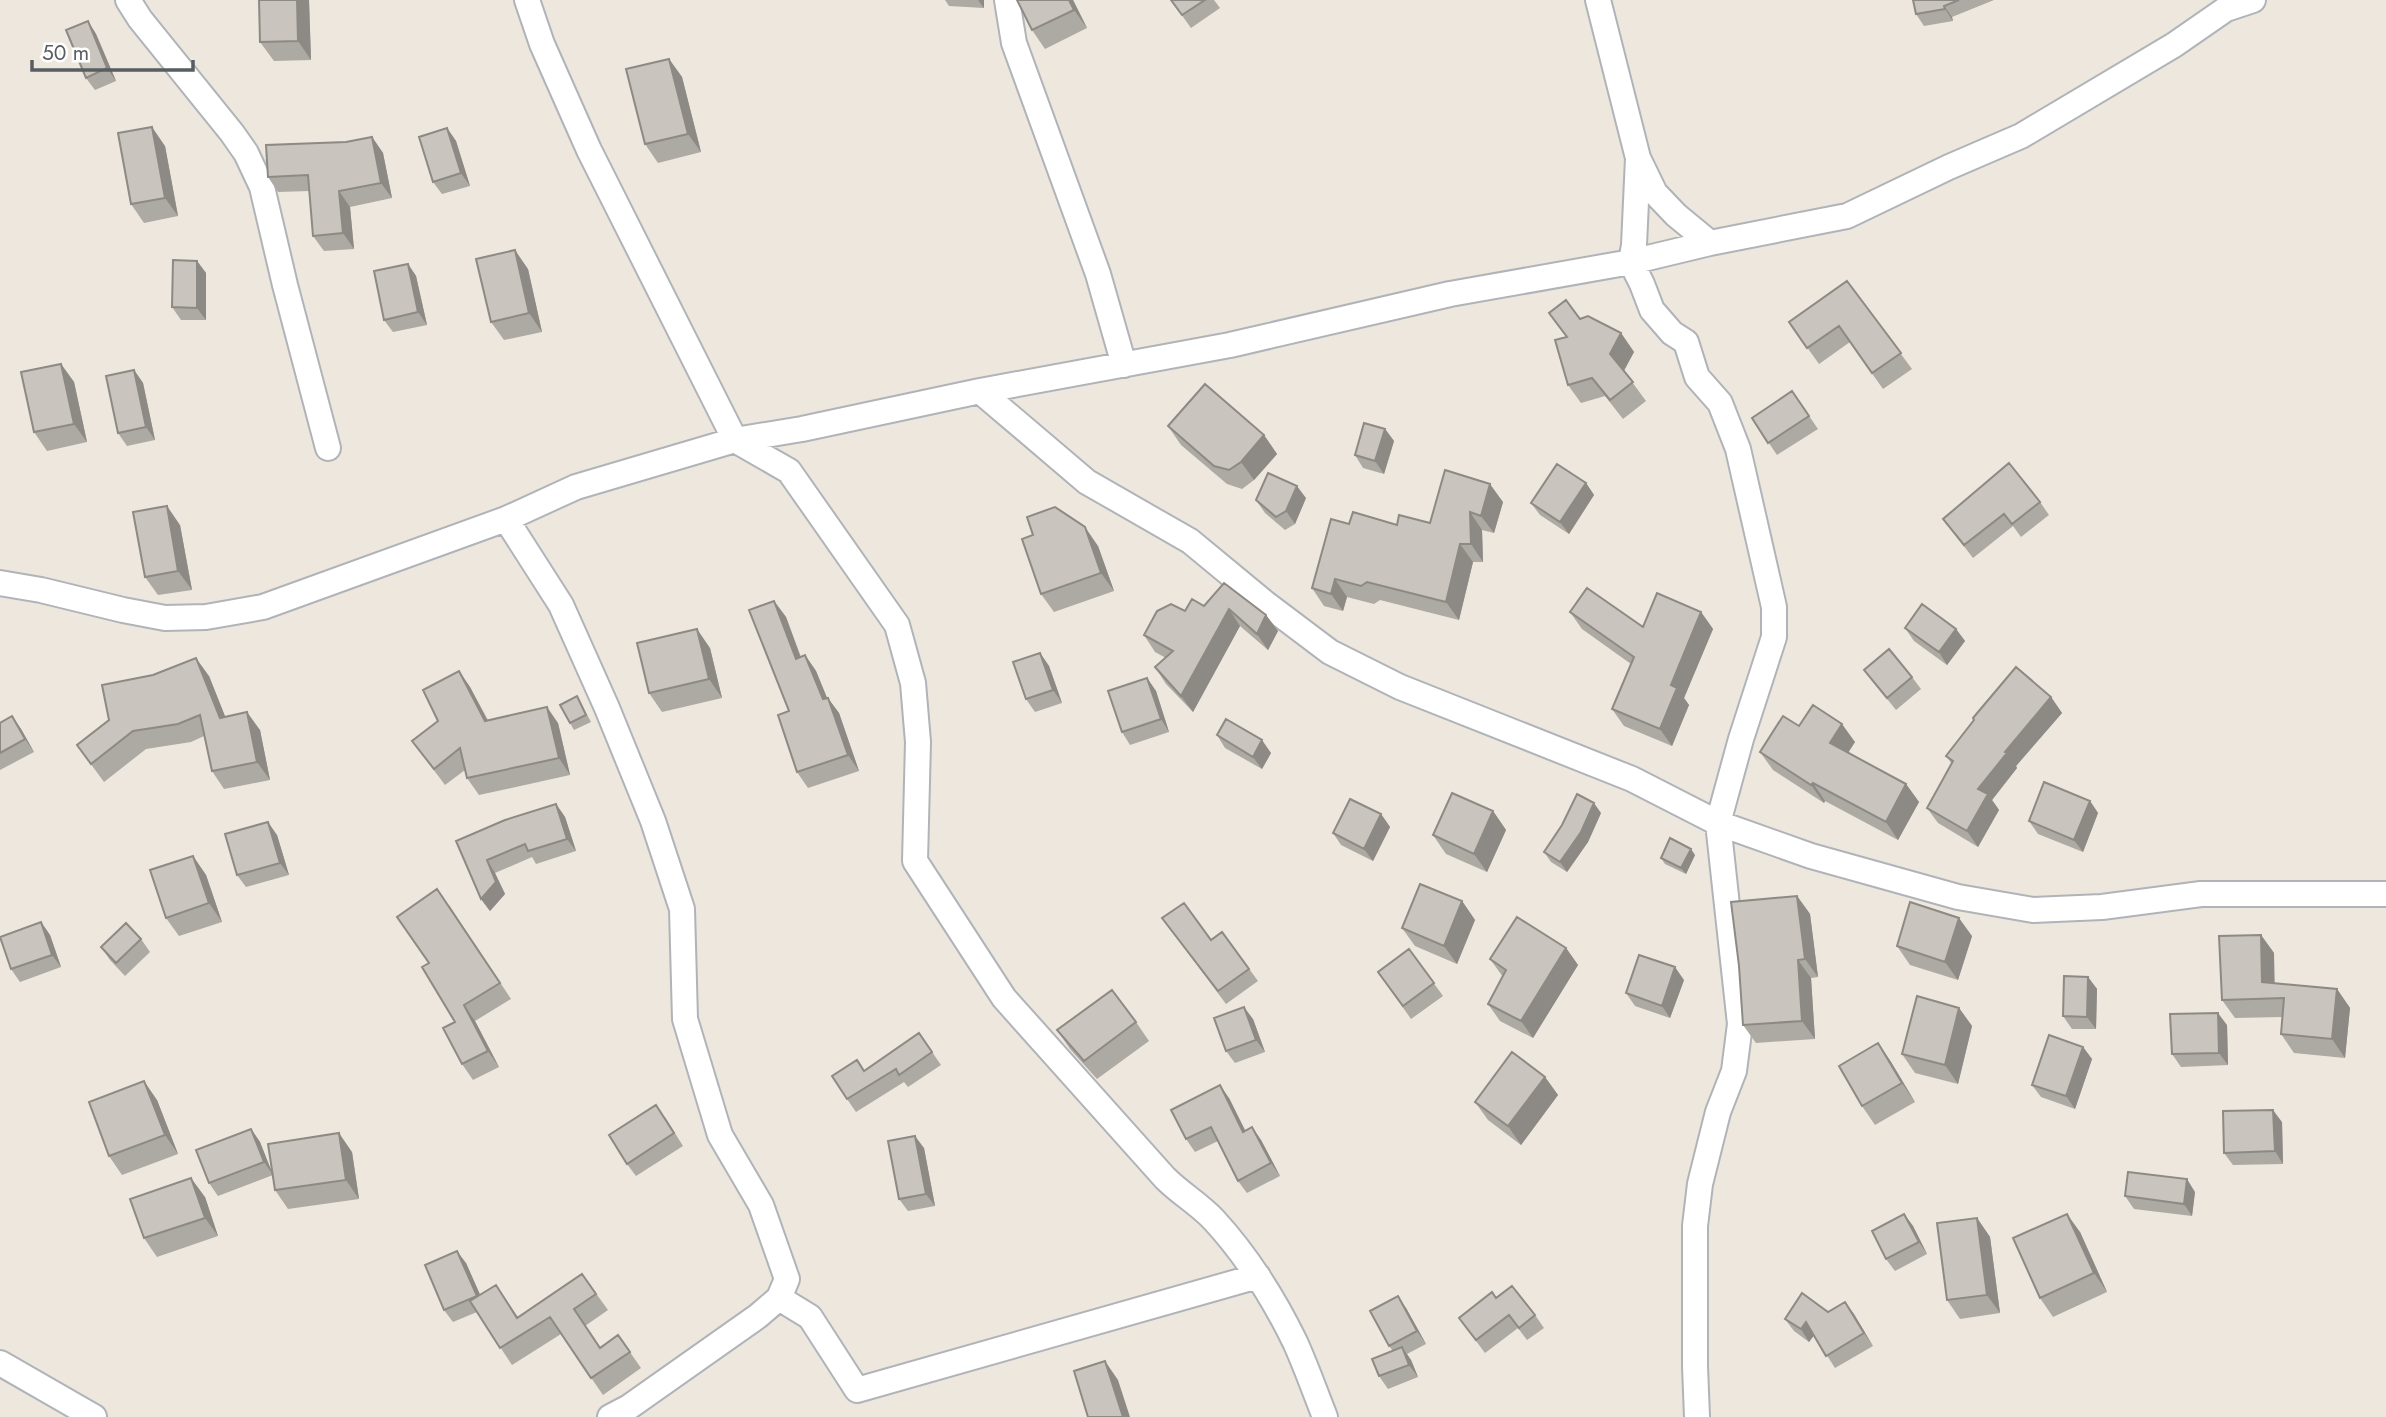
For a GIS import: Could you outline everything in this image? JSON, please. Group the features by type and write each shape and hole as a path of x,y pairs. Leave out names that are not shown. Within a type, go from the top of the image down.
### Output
{"street":[{"path":"128,0 140,19 232,133 246,153 262,187 328,448"},
{"path":"527,0 542,44 589,150 735,440 789,471 897,625 913,683 918,742 915,861 1003,998 1165,1178 1216,1222 1258,1276 1295,1342 1325,1417"},
{"path":"1007,0 1014,43 1098,274 1124,365"},
{"path":"1598,0 1638,158 1655,193 1676,215 1710,243"},
{"path":"0,583 166,618 206,617 263,607 506,519 576,487 735,440 1230,345 1450,294 1631,262 1710,243 1847,216 2021,136 2174,45 2226,9 2253,0"},
{"path":"1638,158 1631,262 1652,310 1672,332 1686,342 1697,377 1720,403 1738,449 1774,607 1774,637 1741,739 1718,823 1740,1024 1734,1071 1718,1112 1700,1184 1695,1226 1697,1417"},
{"path":"980,391 1087,482 1190,541 1330,652 1400,687 1632,779 1718,823 1811,856 1958,897 2032,910 2102,907 2201,894 2386,894"},
{"path":"506,519 561,605 653,821 682,909 685,1019 720,1135 761,1205 787,1279 779,1298 758,1316 629,1407 610,1417"},
{"path":"779,1298 810,1317 857,1390 1258,1276"},
{"path":"0,1363 94,1417"}],"building":[{"path":"259,0 297,0 298,41 260,42"},
{"path":"1017,0 1069,0 1074,10 1032,30"},
{"path":"1171,0 1205,0 1182,15"},
{"path":"1913,0 1959,0 1944,6 1945,9 1916,14"},
{"path":"88,21 107,68 86,78 66,30"},
{"path":"669,59 688,134 645,144 626,69"},
{"path":"152,127 165,198 131,204 118,133"},
{"path":"447,128 461,173 433,182 419,137"},
{"path":"372,137 381,183 339,191 343,233 313,236 308,175 268,177 266,145 346,142"},
{"path":"515,250 529,313 491,322 476,259"},
{"path":"173,260 197,261 197,308 172,307"},
{"path":"408,264 418,312 384,320 374,271"},
{"path":"1847,281 1901,353 1872,373 1839,326 1807,348 1789,322"},
{"path":"1566,300 1580,319 1588,316 1621,333 1610,354 1633,382 1610,400 1592,378 1568,385 1555,340 1567,337 1549,313"},
{"path":"61,364 74,424 34,432 21,372"},
{"path":"134,370 146,427 118,433 106,376"},
{"path":"1205,384 1264,435 1241,462 1229,470 1214,466 1168,426"},
{"path":"1792,391 1809,416 1768,443 1752,418"},
{"path":"1364,423 1385,429 1375,461 1355,455"},
{"path":"2009,463 2040,502 2012,524 2004,514 1964,545 1943,519"},
{"path":"1557,464 1586,483 1560,522 1531,503"},
{"path":"1445,470 1490,484 1481,516 1470,512 1471,544 1460,544 1446,602 1367,582 1361,586 1335,579 1331,594 1312,588 1331,519 1349,524 1353,512 1397,525 1399,515 1430,523"},
{"path":"1268,473 1297,486 1286,511 1276,517 1256,500"},
{"path":"167,506 178,571 145,577 133,512"},
{"path":"1055,507 1085,527 1101,573 1041,594 1022,539 1033,535 1027,517"},
{"path":"1224,583 1266,615 1257,634 1229,609 1181,696 1155,667 1173,651 1144,635 1157,611 1171,604 1185,611 1192,599 1204,606"},
{"path":"1587,588 1643,627 1657,593 1701,612 1671,685 1677,688 1660,729 1612,709 1634,657 1570,612"},
{"path":"774,601 796,659 805,655 823,699 828,698 848,755 797,772 778,715 789,711 749,610"},
{"path":"1922,604 1956,629 1939,652 1905,628"},
{"path":"697,629 709,679 649,693 637,643"},
{"path":"1889,649 1912,677 1887,698 1864,670"},
{"path":"1040,653 1053,690 1026,699 1013,662"},
{"path":"196,658 220,718 247,712 257,762 212,771 200,715 178,724 133,731 91,764 77,745 109,720 102,685 153,675"},
{"path":"2016,667 2051,697 1978,789 1988,794 1967,831 1927,808 1953,761 1946,756 1973,718"},
{"path":"459,671 485,721 547,707 559,758 467,778 460,748 434,769 412,741 438,721 423,690"},
{"path":"1147,678 1161,719 1122,732 1108,691"},
{"path":"577,696 586,715 570,723 560,705"},
{"path":"1813,705 1842,724 1830,743 1906,784 1886,822 1813,783 1811,785 1760,752 1783,716 1799,726"},
{"path":"12,716 25,739 0,753 0,723"},
{"path":"1226,719 1262,740 1253,757 1217,735"},
{"path":"2044,782 2090,801 2074,840 2029,821"},
{"path":"1452,793 1493,811 1474,854 1433,835"},
{"path":"1577,794 1594,803 1581,832 1560,862 1544,852 1562,825"},
{"path":"1350,799 1381,814 1364,849 1333,833"},
{"path":"556,804 567,839 528,851 525,844 487,860 496,882 481,899 456,841 505,820"},
{"path":"268,822 280,863 237,875 225,834"},
{"path":"1670,838 1691,849 1681,868 1661,858"},
{"path":"193,856 209,903 166,918 150,870"},
{"path":"1420,884 1462,901 1444,946 1402,928"},
{"path":"437,889 500,983 464,1005 488,1051 462,1064 443,1028 455,1022 422,967 429,963 397,917"},
{"path":"1797,896 1805,959 1798,960 1802,1021 1743,1025 1731,902"},
{"path":"1910,902 1959,918 1945,962 1897,946"},
{"path":"1184,903 1211,940 1222,932 1249,969 1218,991 1162,918"},
{"path":"1517,917 1566,948 1521,1021 1488,1004 1506,970 1490,959"},
{"path":"41,922 52,955 11,969 0,937"},
{"path":"126,923 141,939 116,963 101,947"},
{"path":"2261,935 2262,982 2337,989 2332,1039 2281,1034 2284,998 2222,1000 2219,936"},
{"path":"1409,949 1434,983 1403,1006 1378,972"},
{"path":"1639,955 1675,967 1662,1006 1626,993"},
{"path":"2064,976 2088,977 2087,1017 2063,1016"},
{"path":"1112,990 1136,1022 1084,1061 1057,1030"},
{"path":"1917,996 1959,1008 1945,1065 1902,1054"},
{"path":"1244,1007 1256,1040 1226,1051 1214,1018"},
{"path":"2218,1013 2219,1053 2172,1054 2170,1014"},
{"path":"919,1033 932,1052 899,1075 896,1069 847,1099 832,1076 857,1060 864,1071"},
{"path":"2049,1035 2083,1047 2066,1096 2032,1085"},
{"path":"1878,1043 1902,1083 1862,1106 1839,1066"},
{"path":"1512,1052 1545,1077 1508,1126 1475,1102"},
{"path":"144,1081 165,1135 109,1156 89,1102"},
{"path":"1220,1085 1243,1132 1252,1127 1271,1163 1238,1181 1211,1127 1186,1139 1171,1110"},
{"path":"656,1105 674,1133 627,1164 609,1135"},
{"path":"2273,1110 2275,1151 2224,1153 2223,1111"},
{"path":"251,1129 264,1162 209,1183 196,1150"},
{"path":"339,1133 346,1180 275,1190 268,1144"},
{"path":"915,1136 926,1194 899,1199 888,1141"},
{"path":"2128,1172 2187,1179 2184,1204 2125,1196"},
{"path":"191,1178 205,1218 144,1238 130,1199"},
{"path":"1904,1214 1919,1242 1886,1259 1872,1231"},
{"path":"2067,1214 2094,1273 2040,1298 2013,1238"},
{"path":"1977,1218 1987,1295 1947,1300 1937,1223"},
{"path":"457,1251 477,1296 444,1310 425,1265"},
{"path":"582,1274 596,1294 574,1309 600,1348 618,1335 630,1352 591,1378 550,1317 500,1348 470,1301 496,1285 517,1318"},
{"path":"1512,1286 1535,1315 1519,1328 1509,1315 1476,1340 1459,1318 1492,1292 1496,1298"},
{"path":"1802,1293 1828,1312 1845,1302 1864,1333 1826,1356 1806,1322 1801,1329 1785,1319"},
{"path":"1398,1296 1417,1331 1389,1346 1370,1311"},
{"path":"1402,1347 1409,1365 1379,1376 1372,1359"},
{"path":"1105,1361 1123,1417 1088,1417 1074,1371"}]}
